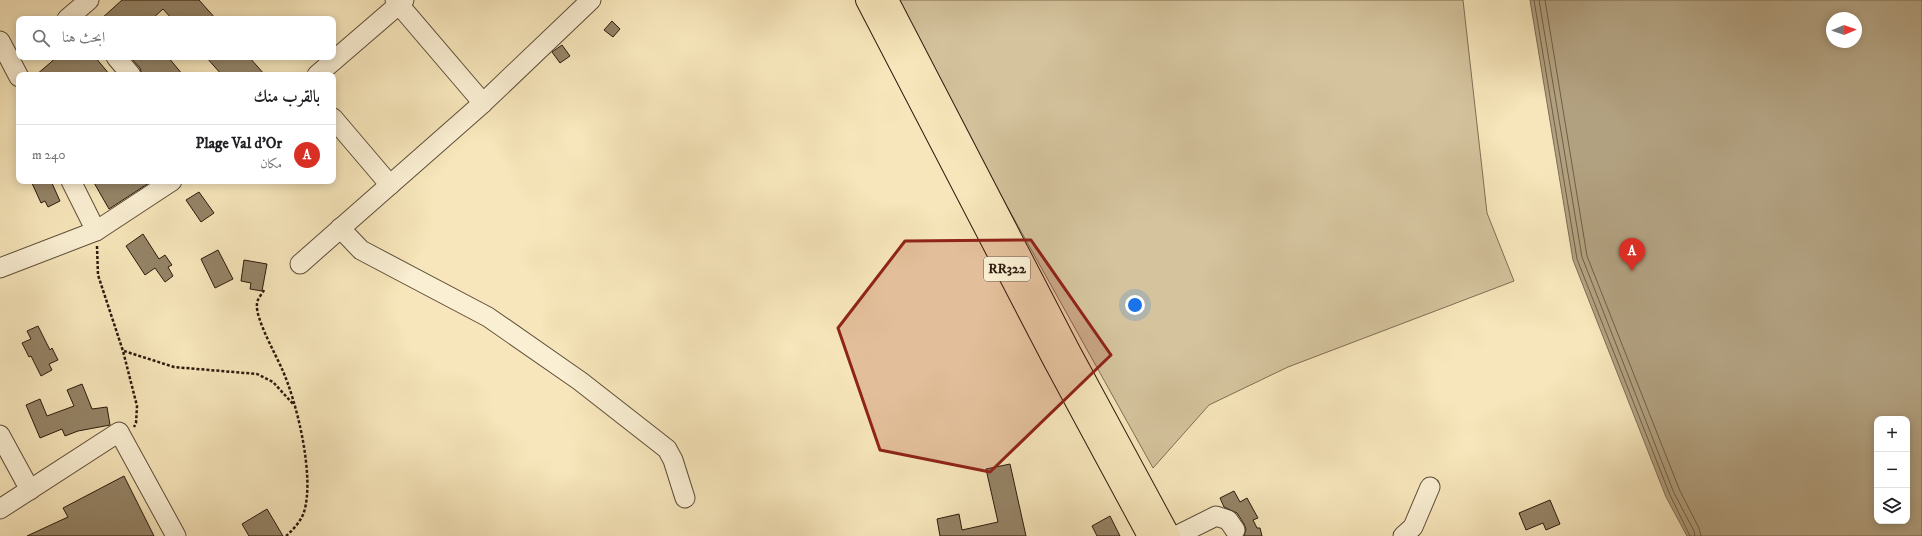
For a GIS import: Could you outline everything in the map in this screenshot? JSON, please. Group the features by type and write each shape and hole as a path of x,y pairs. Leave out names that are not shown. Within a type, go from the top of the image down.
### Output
{"main road":[{"name":"RR322","path":"867,0 1054,360 1149,536"},
{"name":"RR322","path":"888,0 1069,351 1169,536"}],"street":[{"path":"300,264 483,103 591,0"},
{"path":"336,58 399,1 483,103"},
{"path":"0,41 19,67"},
{"path":"118,60 128,72"},
{"path":"320,72 334,60"},
{"path":"336,122 390,185"},
{"path":"72,184 96,231"},
{"path":"0,268 96,231 167,184"},
{"path":"340,228 361,250 488,316 592,390 667,449 673,460 685,498"},
{"path":"0,509 119,432 176,536"},
{"path":"0,435 30,490"},
{"path":"1403,536 1413,527 1430,487"},
{"path":"1176,536 1216,516 1228,520 1235,530"}],"path":[{"path":"96,231 98,275 123,351 137,406 136,423 130,433 119,432"},
{"path":"264,290 257,304 259,314 290,388 303,442 306,505 299,521 286,536"},
{"path":"123,351 174,367 257,374 273,382 294,406"}],"highlighted area":[{"path":"1031,240 1111,355 990,472 880,450 838,328 905,241"}],"shaded area":[{"path":"892,0 1463,0 1487,213 1514,281 1288,367 1209,405 1153,468"}],"water":[{"path":"1530,0 1922,0 1922,536 1687,536 1666,497 1573,260"}],"building":[{"path":"122,0 199,0 213,16 169,16 163,9 155,16 104,16"},
{"path":"612,21 620,29 613,37 604,30"},
{"path":"562,45 570,56 560,63 552,52"},
{"path":"54,60 98,60 108,72 40,72"},
{"path":"133,60 170,60 180,72 141,72 140,68"},
{"path":"209,60 252,60 262,72 219,72"},
{"path":"32,184 52,184 60,201 48,207 45,201 41,203"},
{"path":"95,184 147,184 109,209"},
{"path":"199,192 214,213 201,222 186,200"},
{"path":"143,234 159,259 165,255 172,265 168,267 173,276 165,282 155,268 145,275 126,246"},
{"path":"218,250 233,279 215,288 201,259"},
{"path":"244,260 267,264 262,291 250,289 251,283 241,281"},
{"path":"38,326 50,350 52,348 58,360 49,364 52,370 41,376 31,356 29,357 22,343 31,339 27,331"},
{"path":"82,384 92,409 107,407 110,425 78,431 65,436 62,429 40,438 26,405 40,399 47,416 74,406 67,390"},
{"path":"1010,464 1026,536 940,536 937,519 959,514 962,530 998,522 986,469"},
{"path":"124,476 154,536 27,536 68,517 63,508"},
{"path":"1234,491 1240,502 1247,498 1258,518 1253,520 1257,528 1260,528 1262,536 1244,536 1246,529 1237,513 1224,507 1220,498"},
{"path":"1550,500 1560,524 1546,530 1543,523 1526,530 1519,513"},
{"path":"267,509 283,536 249,536 242,524"},
{"path":"1110,516 1120,536 1097,536 1092,526"}],"place":[{"name":"Plage Val d'Or","path":"1632,271"}]}
